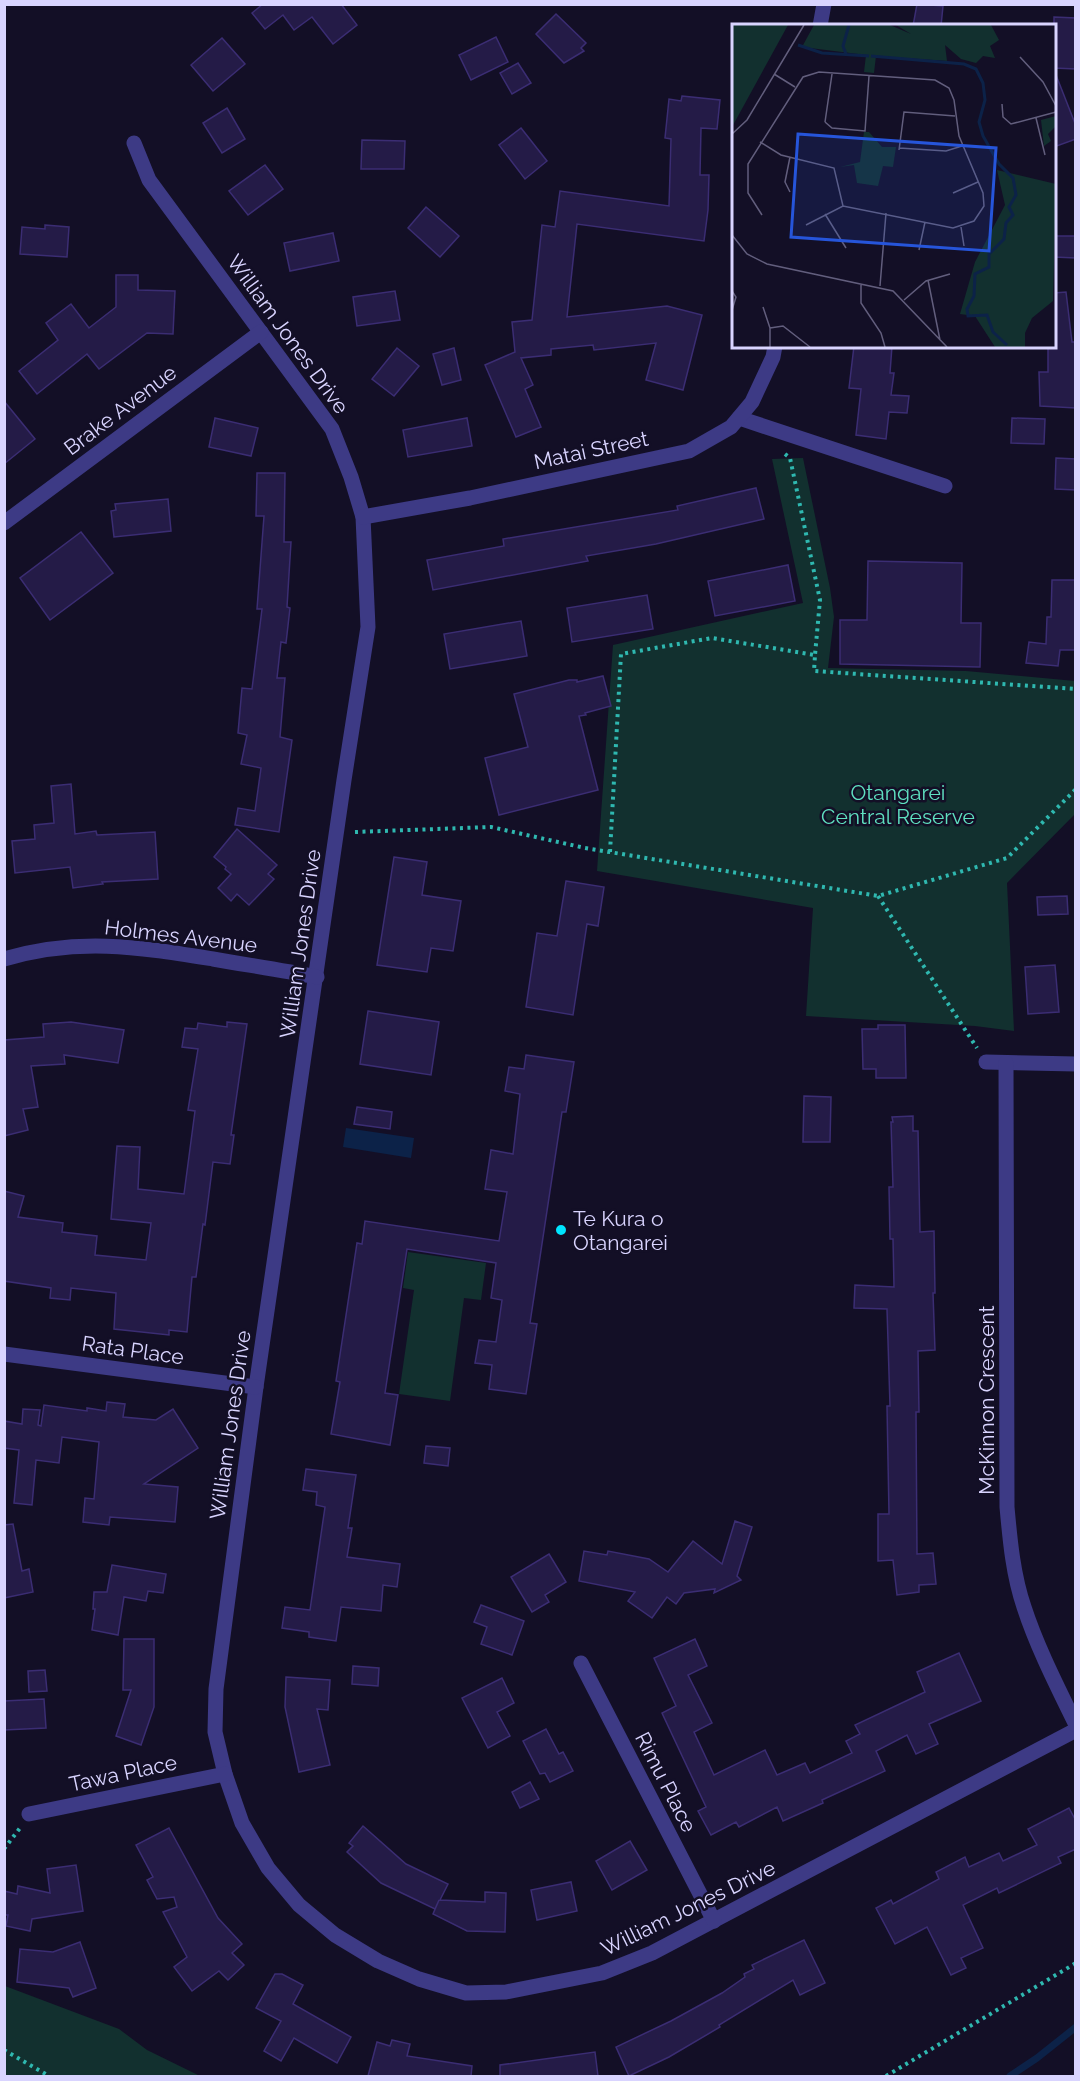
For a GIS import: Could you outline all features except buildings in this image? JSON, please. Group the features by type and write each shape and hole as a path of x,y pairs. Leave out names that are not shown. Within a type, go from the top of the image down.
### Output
{"street":[{"path":"820,24 824,4"},
{"name":"William Jones Drive","path":"134,142 149,180 332,429 351,477 363,517 368,627 255,1387 216,1689 215,1732 225,1774 242,1823 268,1868 299,1905 336,1935 378,1961 420,1979 466,1993 506,1992 602,1973 652,1953 1076,1730"},
{"name":"Brake Avenue","path":"4,522 261,332"},
{"name":"Matai Street","path":"363,517 470,498 689,451 731,427 752,402 773,357 775,348"},
{"path":"739,417 945,486"},
{"name":"Holmes Avenue","path":"4,959 34,950 98,945 143,948 316,977"},
{"path":"986,1062 1076,1064"},
{"name":"McKinnon Crescent","path":"1006,1063 1007,1507 1012,1556 1023,1605 1076,1725"},
{"name":"Rata Place","path":"4,1354 255,1387"},
{"name":"Rimu Place","path":"580,1663 714,1921"},
{"name":"Tawa Place","path":"29,1814 225,1774"}],"path":[{"path":"781,451 790,458 820,600 813,671 1076,689"},
{"path":"610,852 621,654 712,638 815,655"},
{"path":"337,833 491,827 610,852 878,896 1008,858 1076,789"},
{"path":"878,896 986,1062"},
{"path":"4,1849 29,1814"},
{"path":"886,2076 1076,1963"},
{"path":"4,2050 49,2076"}],"green space":[{"name":"Otangarei Central Reserve","path":"803,458 834,617 828,668 966,671 1075,681 1075,814 1007,883 1014,1031 975,1026 806,1016 813,908 597,871 613,645 803,603 772,459"},
{"path":"408,1252 486,1263 481,1300 464,1298 450,1401 399,1394 414,1290 403,1288"},
{"path":"5,1986 119,2029 147,2050 200,2076 5,2076"}],"water":[{"path":"346,1128 414,1138 411,1158 343,1147"}],"waterway":[{"path":"1010,2076 1076,2027"}],"place":[{"name":"Te Kura o Otangarei","path":"561,1230"}]}
